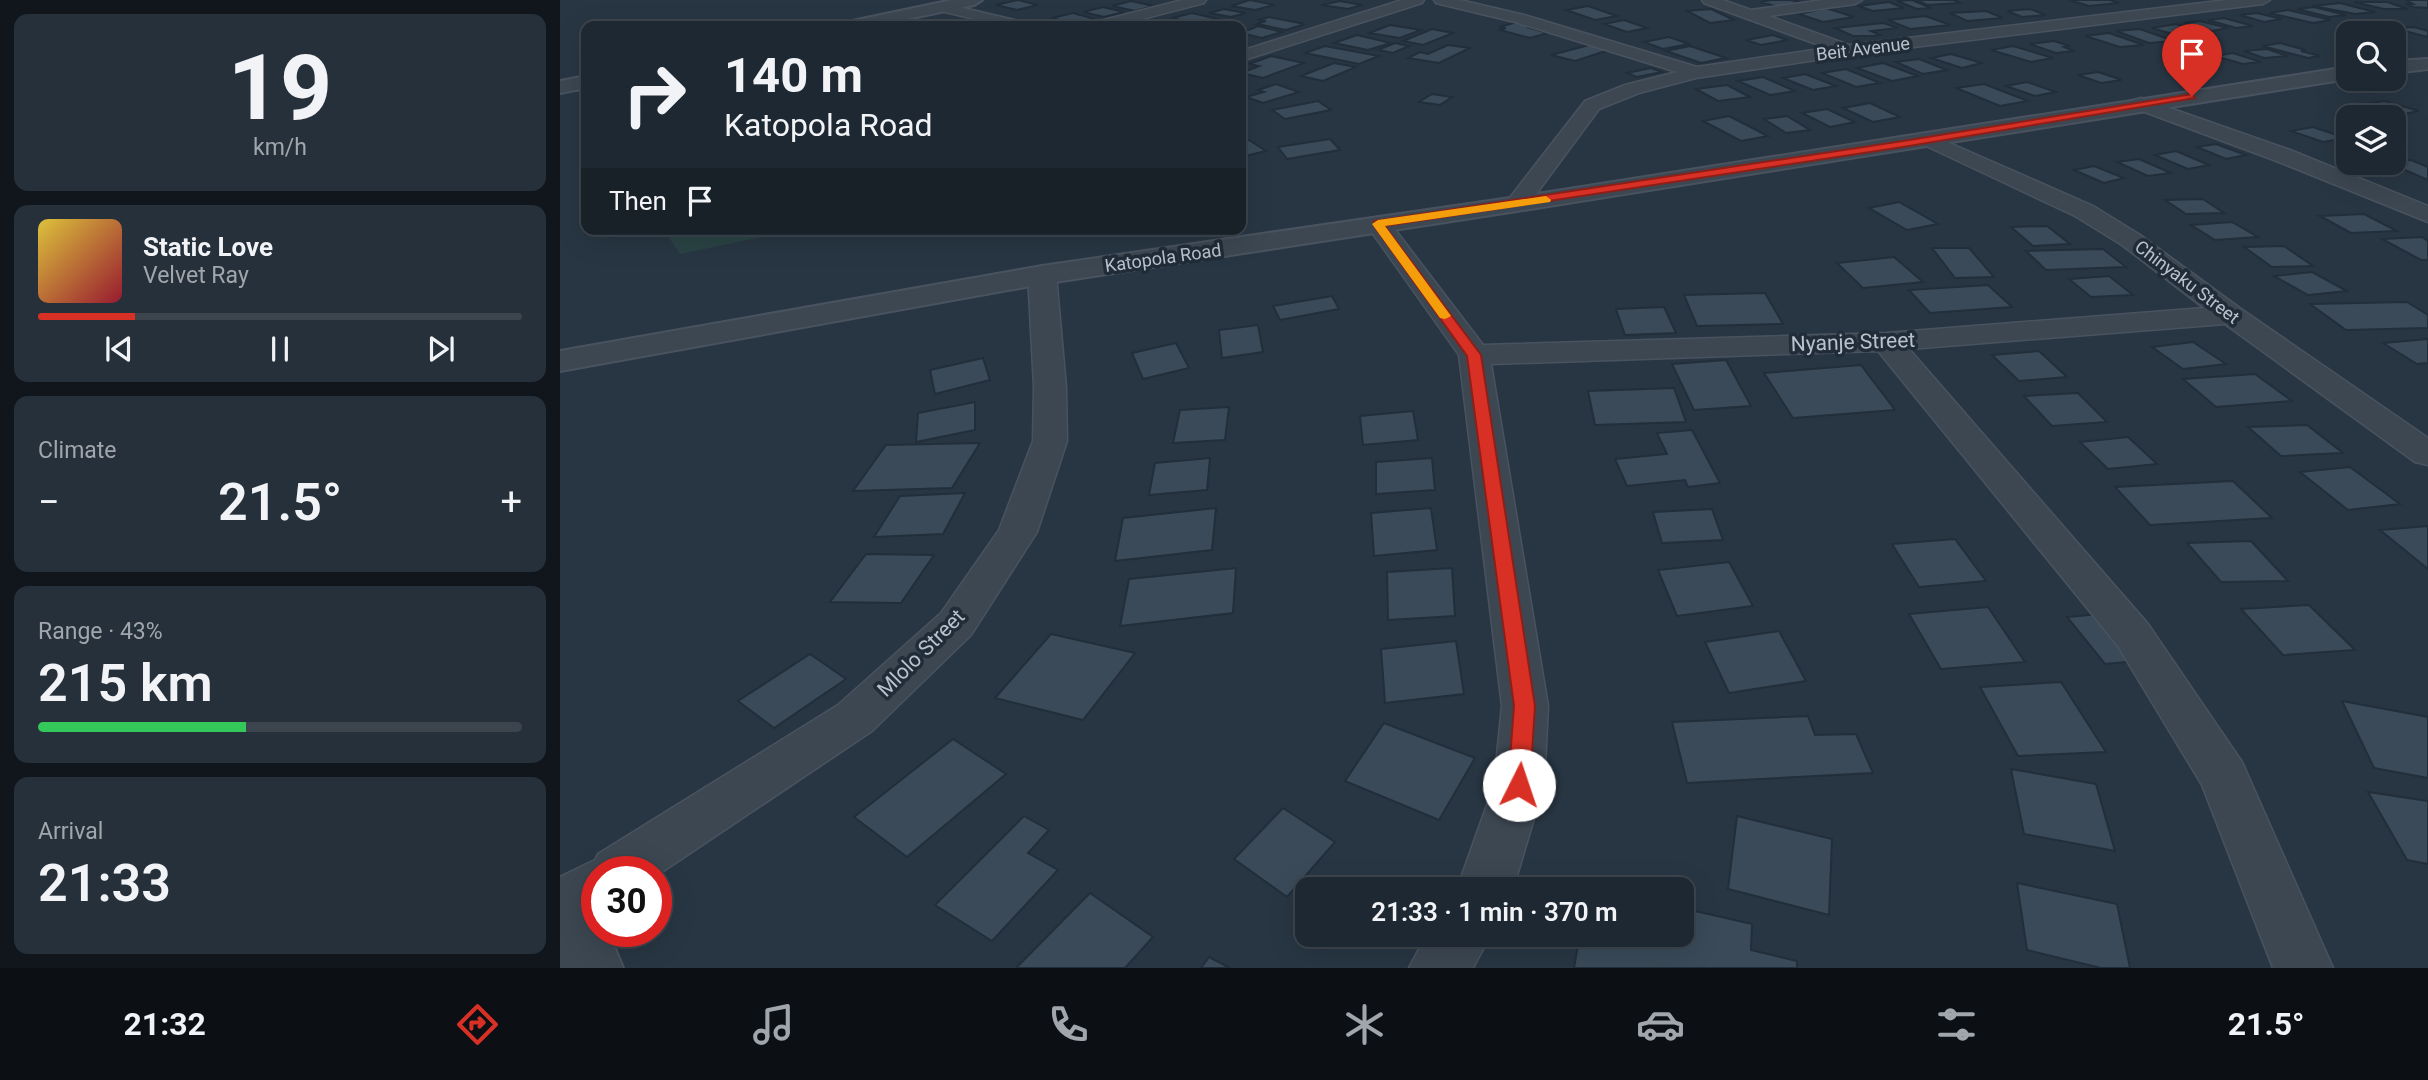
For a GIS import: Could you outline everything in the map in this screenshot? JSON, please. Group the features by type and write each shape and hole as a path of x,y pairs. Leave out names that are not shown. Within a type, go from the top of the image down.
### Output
{"street":[{"path":"876,21 974,0"},
{"path":"1117,21 1199,0"},
{"path":"1246,54 1417,0"},
{"path":"1441,0 1519,18 1695,73"},
{"path":"1709,0 1849,50"},
{"path":"1749,15 1855,0"},
{"name":"Beit Avenue","path":"1517,204 1592,105 1611,95 1695,73 1849,50 2263,0"},
{"path":"942,7 1000,21"},
{"path":"2406,66 2428,64"},
{"name":"Katopola Road","path":"560,361 1042,275 1517,204 2336,75"},
{"path":"560,87 581,83"},
{"path":"2141,104 2283,155 2426,213"},
{"name":"Chinyaku Street","path":"1929,140 2084,211 2131,240 2231,315 2428,454"},
{"path":"1378,224 1474,355 1525,706 1519,785 1489,877"},
{"name":"Mlolo Street","path":"642,856 855,718 956,624 1018,532 1050,441 1050,387 1042,275"},
{"name":"Nyanje Street","path":"1474,355 1886,342 2231,315"},
{"path":"1886,342 2133,635 2224,777 2303,968"},
{"path":"560,908 581,895"},
{"path":"560,919 592,968"},
{"path":"1439,968 1453,947"}],"green space":[{"path":"667,235 771,235 680,254"}],"building":[{"path":"1018,0 1038,5 1017,10 996,5"},
{"path":"1250,0 1274,5 1255,10 1231,6"},
{"path":"1912,0 1931,8 1917,9 1897,1"},
{"path":"1917,0 1954,0 1960,3 1927,5"},
{"path":"2069,0 2110,0 2119,3 2089,6"},
{"path":"2406,0 2428,0 2428,8 2413,7 2406,4 2413,4"},
{"path":"1131,1 1154,6 1135,11 1112,6"},
{"path":"1340,1 1362,5 1348,9 1321,5"},
{"path":"1761,2 1800,2 1778,7"},
{"path":"1889,2 1904,8 1873,11 1858,6"},
{"path":"2354,2 2387,2 2408,9 2384,9"},
{"path":"2340,3 2375,12 2355,14 2313,6"},
{"path":"1588,6 1617,16 1595,20 1566,10"},
{"path":"1103,7 1124,12 1104,17 1083,12"},
{"path":"2314,7 2346,15 2329,17 2297,9"},
{"path":"1826,8 1854,17 1823,22 1799,14"},
{"path":"1224,9 1246,13 1231,17 1209,13"},
{"path":"1711,9 1734,20 1710,23 1687,11"},
{"path":"2030,9 2046,15 2022,17 2007,11"},
{"path":"2288,10 2331,20 2313,23 2269,13"},
{"path":"1986,11 2003,18 1967,21 1950,13"},
{"path":"1073,13 1095,19 1063,21 1052,18"},
{"path":"1192,13 1222,20 1185,21 1172,18"},
{"path":"2257,13 2282,19 2264,22 2240,15"},
{"path":"1925,16 1951,25 1910,29 1888,20"},
{"path":"1269,17 1305,24 1286,30 1257,24 1266,21 1258,20"},
{"path":"2224,18 2253,26 2236,28 2208,20"},
{"path":"1624,20 1647,28 1627,32 1604,24"},
{"path":"2200,21 2228,28 2212,31 2184,23"},
{"path":"1517,22 1548,33 1530,38 1500,30 1506,28 1499,27"},
{"path":"1883,23 1898,28 1871,31 1880,35 1853,36 1835,28"},
{"path":"2176,24 2214,35 2190,39 2152,28"},
{"path":"1390,25 1421,30 1400,38 1369,33"},
{"path":"1258,26 1282,32 1262,38 1246,34 1246,31"},
{"path":"2406,27 2428,31 2428,37 2406,31"},
{"path":"1432,29 1453,33 1423,45 1403,41"},
{"path":"2140,29 2174,41 2149,43 2116,31"},
{"path":"2109,33 2144,45 2120,47 2085,36"},
{"path":"1357,35 1391,43 1368,50 1334,43"},
{"path":"1773,35 1788,40 1761,45 1746,40"},
{"path":"1669,37 1689,44 1663,49 1644,42"},
{"path":"2054,41 2070,46 2064,47 2074,51 2056,53 2030,44"},
{"path":"1395,43 1409,46 1393,53 1378,50"},
{"path":"2280,43 2320,56 2308,58 2262,46"},
{"path":"1593,44 1612,49 1575,61 1551,55"},
{"path":"1448,45 1470,48 1439,63 1408,58 1420,52 1428,54"},
{"path":"1325,46 1379,56 1359,64 1305,53"},
{"path":"1690,46 1726,58 1701,63 1666,51"},
{"path":"2013,46 2053,58 2031,62 1991,50"},
{"path":"2267,49 2288,56 2264,58 2244,51"},
{"path":"2233,53 2261,62 2243,64 2215,56"},
{"path":"1951,54 1982,63 1962,68 1931,58"},
{"path":"1271,56 1304,63 1263,78 1246,74 1246,71 1259,66 1249,64"},
{"path":"2198,58 2218,64 2193,68 2173,62"},
{"path":"1919,59 1947,70 1923,74 1896,62"},
{"path":"1334,63 1356,67 1323,81 1301,76"},
{"path":"1883,63 1918,76 1892,81 1857,68"},
{"path":"1651,68 1662,72 1637,77 1627,73"},
{"path":"1846,69 1880,83 1856,87 1822,73"},
{"path":"2098,72 2122,80 2101,83 2078,75"},
{"path":"1805,74 1836,86 1813,90 1783,78"},
{"path":"1763,77 1795,91 1770,95 1738,81"},
{"path":"2027,82 2056,92 2035,96 2006,86"},
{"path":"1276,84 1299,92 1263,103 1246,97 1264,92 1258,90"},
{"path":"1984,84 2028,101 2000,106 1956,88"},
{"path":"1727,85 1750,97 1718,101 1696,89"},
{"path":"1432,94 1452,97 1440,105 1419,102"},
{"path":"1318,101 1331,110 1285,119 1272,110"},
{"path":"2384,101 2398,105 2358,105"},
{"path":"1870,103 1900,117 1873,122 1843,108"},
{"path":"2406,107 2419,111 2406,114"},
{"path":"1827,109 1855,122 1830,127 1802,113"},
{"path":"1729,116 1768,136 1741,141 1703,121"},
{"path":"1787,116 1810,130 1786,133 1764,119"},
{"path":"2313,127 2336,135 2336,140 2323,142 2291,131"},
{"path":"1330,139 1340,150 1287,159 1278,147"},
{"path":"1249,140 1266,151 1246,156 1246,141"},
{"path":"2216,144 2246,155 2226,159 2197,147"},
{"path":"2176,151 2209,165 2188,169 2155,155"},
{"path":"2139,159 2171,173 2148,176 2117,162"},
{"path":"2411,160 2428,167 2428,180 2406,170 2406,161"},
{"path":"2094,166 2124,178 2104,183 2074,170"},
{"path":"2203,199 2224,213 2186,214 2165,200"},
{"path":"1899,202 1938,224 1907,230 1869,208"},
{"path":"2364,214 2397,231 2351,233 2320,216"},
{"path":"2232,222 2258,237 2215,240 2191,225"},
{"path":"2047,226 2070,244 2033,246 2011,227"},
{"path":"2422,237 2428,241 2428,260 2421,260 2382,239"},
{"path":"2284,246 2313,266 2272,267 2244,247"},
{"path":"1932,248 1969,248 1994,277 1955,278"},
{"path":"2103,249 2126,267 2046,270 2026,251"},
{"path":"1894,257 1923,282 1863,288 1837,263"},
{"path":"2312,272 2347,291 2308,295 2274,276"},
{"path":"2109,276 2133,295 2091,297 2069,279"},
{"path":"1988,285 2012,307 1930,313 1909,290"},
{"path":"1765,293 1783,324 1697,326 1684,295"},
{"path":"1332,296 1339,309 1280,320 1273,306"},
{"path":"2407,302 2428,315 2428,328 2346,330 2310,304"},
{"path":"1664,307 1676,333 1625,335 1616,309"},
{"path":"1258,325 1263,352 1222,358 1219,330"},
{"path":"2428,339 2428,363 2417,364 2383,343"},
{"path":"2193,342 2226,364 2183,369 2152,347"},
{"path":"1176,343 1189,368 1143,379 1132,353"},
{"path":"2039,351 2067,377 2019,381 1992,355"},
{"path":"983,358 990,380 935,394 930,370"},
{"path":"1726,360 1751,406 1694,410 1672,364"},
{"path":"1861,365 1895,410 1793,418 1764,373"},
{"path":"2255,374 2292,401 2216,407 2183,379"},
{"path":"1674,388 1686,422 1595,425 1588,391"},
{"path":"2078,393 2107,422 2052,426 2024,396"},
{"path":"975,402 975,430 916,442 918,413"},
{"path":"1229,407 1225,440 1173,443 1180,410"},
{"path":"1413,411 1418,440 1363,445 1360,416"},
{"path":"2307,425 2343,453 2281,456 2248,427"},
{"path":"1692,430 1720,483 1688,487 1685,480 1627,486 1615,459 1667,454 1657,433"},
{"path":"2128,437 2157,464 2108,469 2080,442"},
{"path":"980,443 952,488 853,491 886,445"},
{"path":"1210,458 1207,490 1149,495 1155,463"},
{"path":"1432,458 1435,490 1376,494 1376,462"},
{"path":"2350,467 2400,504 2348,510 2300,472"},
{"path":"2233,481 2272,518 2150,525 2115,487"},
{"path":"965,493 943,534 874,537 900,496"},
{"path":"1216,508 1212,550 1115,561 1123,518"},
{"path":"1431,508 1437,550 1374,556 1371,513"},
{"path":"1712,509 1723,540 1662,543 1653,512"},
{"path":"2428,526 2428,569 2380,530"},
{"path":"1955,539 1986,581 1919,587 1892,544"},
{"path":"2251,541 2288,581 2221,582 2187,543"},
{"path":"866,554 934,555 901,603 830,602"},
{"path":"1729,562 1753,606 1677,616 1658,570"},
{"path":"1236,568 1233,613 1120,626 1129,579"},
{"path":"1452,568 1455,616 1388,620 1387,572"},
{"path":"2309,605 2355,650 2283,655 2241,609"},
{"path":"1988,607 2025,662 1941,669 1909,614"},
{"path":"2110,613 2148,660 2105,664 2067,617"},
{"path":"1779,631 1806,681 1729,693 1705,642"},
{"path":"1051,634 1135,653 1083,720 995,698"},
{"path":"1456,641 1464,694 1385,703 1381,649"},
{"path":"810,654 846,679 774,728 738,701"},
{"path":"2061,682 2106,752 2018,756 1980,687"},
{"path":"2342,701 2428,717 2428,778 2374,768"},
{"path":"1808,716 1815,735 1856,734 1873,773 1687,783 1672,722"},
{"path":"1384,723 1475,758 1439,820 1345,781"},
{"path":"953,739 1006,774 907,857 854,817"},
{"path":"2011,769 2096,784 2115,851 2024,834"},
{"path":"2368,792 2428,801 2428,864 2407,860"},
{"path":"1283,808 1335,842 1304,877 1295,877 1295,888 1287,897 1234,859"},
{"path":"1024,816 1049,830 1028,853 1058,870 992,941 935,905"},
{"path":"1737,816 1832,839 1829,915 1728,889"},
{"path":"2017,883 2117,904 2130,968 2101,968 2027,950"},
{"path":"1090,893 1153,937 1125,968 1016,968"},
{"path":"1694,911 1752,924 1751,950 1797,961 1797,968 1574,968 1578,947 1694,947"},
{"path":"1209,957 1230,968 1201,968"}],"slow traffic":[{"path":"1445,316 1378,224 1546,200"}],"route":[{"path":"1519,785 1525,706 1474,355 1378,224 1903,144 2192,96"}]}
